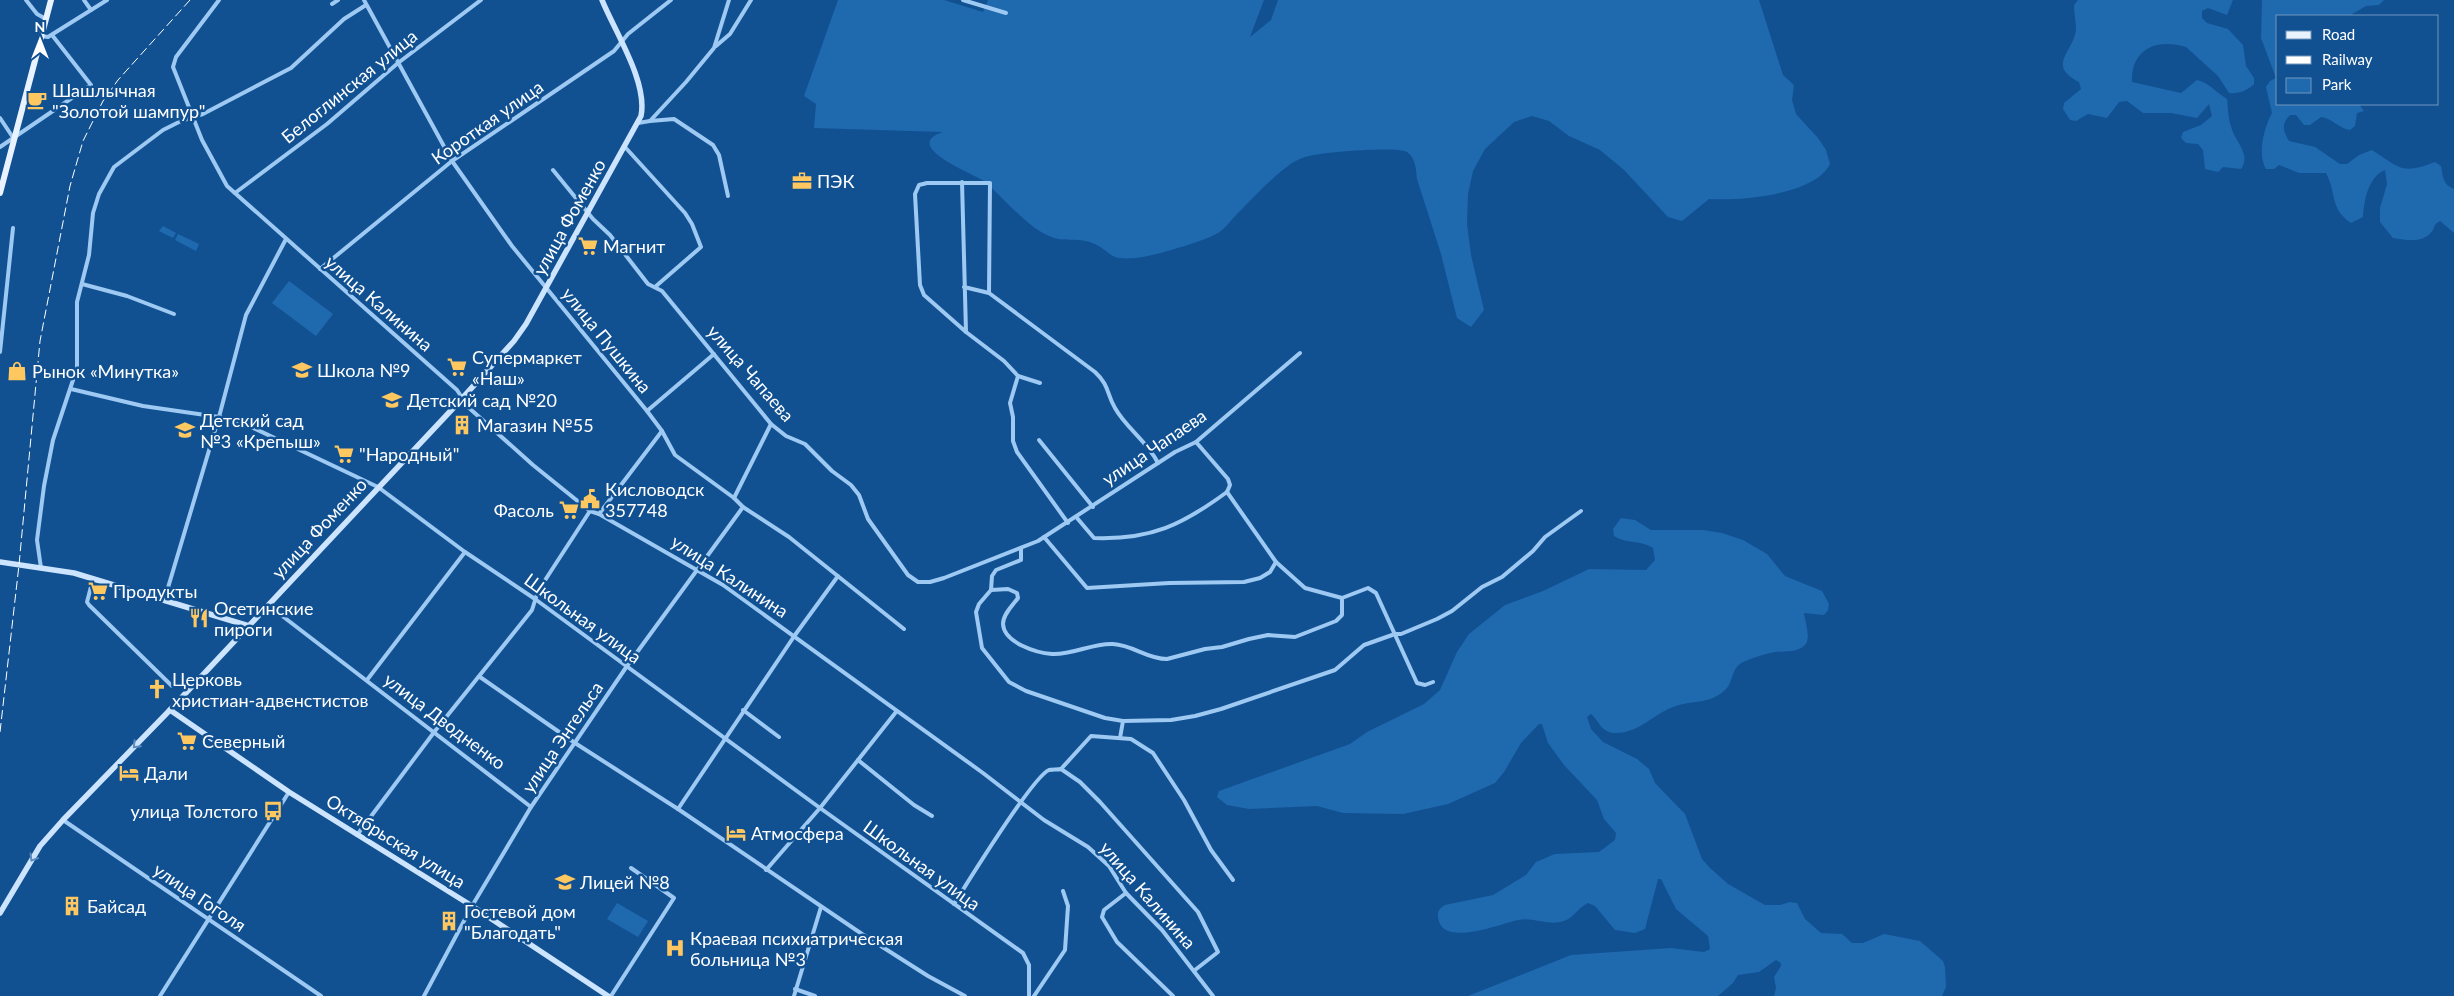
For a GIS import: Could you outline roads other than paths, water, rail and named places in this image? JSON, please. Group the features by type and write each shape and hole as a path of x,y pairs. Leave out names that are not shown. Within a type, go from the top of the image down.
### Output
{"main road":[{"path":"0,193 51,0"},
{"path":"602,0 642,94 643,106 638,122"},
{"name":"улица Фоменко","path":"0,913 40,846 63,820 170,710 514,341 547,289 638,122"},
{"path":"0,562 93,579 248,626"},
{"name":"Октябрьская улица","path":"170,710 290,792 472,906 608,996"}],"street":[{"path":"26,0 37,14 46,19"},
{"path":"84,0 91,10"},
{"path":"41,36 52,35 107,0"},
{"name":"улица Калинина","path":"219,0 176,57 173,67 202,140 227,186 457,390 468,407 526,459 590,511 599,514 698,568 795,635 896,712 1044,820 1088,846 1109,866 1126,893 1162,930 1195,970 1213,996"},
{"path":"332,4 338,0"},
{"name":"улица Пушкина","path":"364,0 452,161 512,246 647,411 662,431 675,455 734,498 743,507 788,537 904,629"},
{"name":"Белоглинская улица","path":"235,193 327,124 398,63 480,0"},
{"name":"Короткая улица","path":"320,269 452,161 614,51 621,42 671,0"},
{"path":"714,48 729,0"},
{"path":"650,121 714,48 730,34 751,0"},
{"path":"963,0 1006,14"},
{"path":"41,568 37,540 44,486 53,440 77,368 76,302 89,255 94,213 99,194 114,167 163,130 181,121 194,118 291,68 344,19 366,5"},
{"path":"0,147 91,85 52,35"},
{"path":"0,118 14,138"},
{"path":"638,122 674,119 714,145 728,196"},
{"path":"625,147 685,212 701,246 655,287"},
{"name":"улица Чапаева","path":"553,170 588,213 610,235 648,284 662,292 771,424 786,436 805,444 832,471 851,485 859,495 868,519 908,574 918,582 930,582 944,578 1021,549 1076,518 1158,463 1196,442 1300,353"},
{"path":"962,182 966,332"},
{"path":"989,293 990,183 962,182 919,185 915,194 920,285 924,295 966,332 1004,361 1018,376 1040,383"},
{"path":"0,352 13,228"},
{"path":"164,601 219,417 246,315 286,239"},
{"path":"82,284 126,296 174,314"},
{"path":"964,287 989,293 1101,378 1108,387 1115,409 1147,444 1158,463"},
{"path":"647,411 714,354"},
{"path":"1018,376 1010,403 1013,417 1013,441 1017,452 1068,522"},
{"name":"Школьная улица","path":"71,389 143,406 219,417 245,424 378,487 465,552 627,666 820,808 1023,953 1030,965 1029,996"},
{"path":"734,498 771,424"},
{"path":"599,514 662,431"},
{"name":"улица Чапаева","path":"1039,440 1092,507"},
{"path":"1076,518 1094,538 1145,536 1173,526 1207,507 1227,492 1230,485 1228,478 1196,442"},
{"path":"1227,492 1276,562 1305,588 1342,598 1368,588 1372,590 1395,634 1416,683 1425,685 1433,682"},
{"name":"улица Энгельса","path":"424,996 472,906 531,807 627,666 743,507"},
{"path":"356,835 435,731 532,610 538,591 590,511"},
{"path":"1021,549 1021,560 996,570 992,576 991,590 979,604 976,612 982,648 1009,682 1026,691 1105,718 1123,721 1171,720 1221,709 1335,670 1364,645 1395,634 1401,634 1452,611 1482,587 1502,576 1533,551 1545,538 1581,511"},
{"path":"1044,537 1087,588 1169,583 1244,582 1260,578 1270,572 1276,562"},
{"path":"367,680 465,552"},
{"path":"678,809 743,710 838,576"},
{"path":"93,579 86,602 88,605 172,686 181,685 188,689"},
{"path":"991,590 1014,590 1017,593 1018,598 1006,615 1003,623 1004,630 1010,638 1032,649 1058,653 1110,644 1127,646 1154,659 1167,659 1258,637 1295,637 1336,621 1342,615 1342,598"},
{"name":"улица Дводненко","path":"268,605 435,731 531,807"},
{"path":"480,676 575,743 678,809 766,870 928,976 965,996"},
{"path":"743,710 779,737"},
{"path":"766,870 820,808 896,712"},
{"path":"1120,738 1123,721"},
{"path":"954,904 1021,802 1043,775 1050,770 1061,770 1091,736 1131,739 1153,754 1184,800 1211,850 1233,880"},
{"path":"858,760 914,805 932,816"},
{"name":"улица Калинина","path":"1061,770 1080,782 1100,802 1198,912 1218,952 1195,970"},
{"path":"160,996 290,792"},
{"name":"улица Гоголя","path":"63,820 321,996"},
{"path":"611,996 674,898 631,868"},
{"path":"1034,996 1065,950 1068,906 1063,891"},
{"path":"1126,893 1104,910 1102,917 1117,942 1174,996"},
{"path":"794,996 821,906"},
{"path":"795,989 815,996"}],"railway":[{"path":"0,732 19,565 40,341 70,186 83,141 103,101 118,80 190,0"}],"place":[{"name":"Шашлычная \"Золотой шампур\"","path":"37,100"},
{"name":"ПЭК","path":"802,181"},
{"name":"Магнит","path":"588,246"},
{"name":"Супермаркет «Наш»","path":"457,367"},
{"name":"Школа №9","path":"302,370"},
{"name":"Рынок «Минутка»","path":"17,371"},
{"name":"Детский сад №20","path":"392,400"},
{"name":"Магазин №55","path":"462,425"},
{"name":"Детский сад №3 «Крепыш»","path":"185,430"},
{"name":"\"Народный\"","path":"344,454"},
{"name":"Кисловодск 357748","path":"590,499"},
{"name":"Фасоль","path":"569,510"},
{"name":"Продукты","path":"98,591"},
{"name":"Осетинские пироги","path":"199,618"},
{"name":"Церковь христиан-адвенстистов","path":"157,689"},
{"name":"Северный","path":"187,741"},
{"name":"Дали","path":"129,773"},
{"name":"улица Толстого","path":"273,811"},
{"name":"Атмосфера","path":"736,833"},
{"name":"Лицей №8","path":"565,882"},
{"name":"Байсад","path":"72,906"},
{"name":"Гостевой дом \"Благодать\"","path":"449,921"},
{"name":"Краевая психиатрическая больница №3","path":"675,948"}]}
